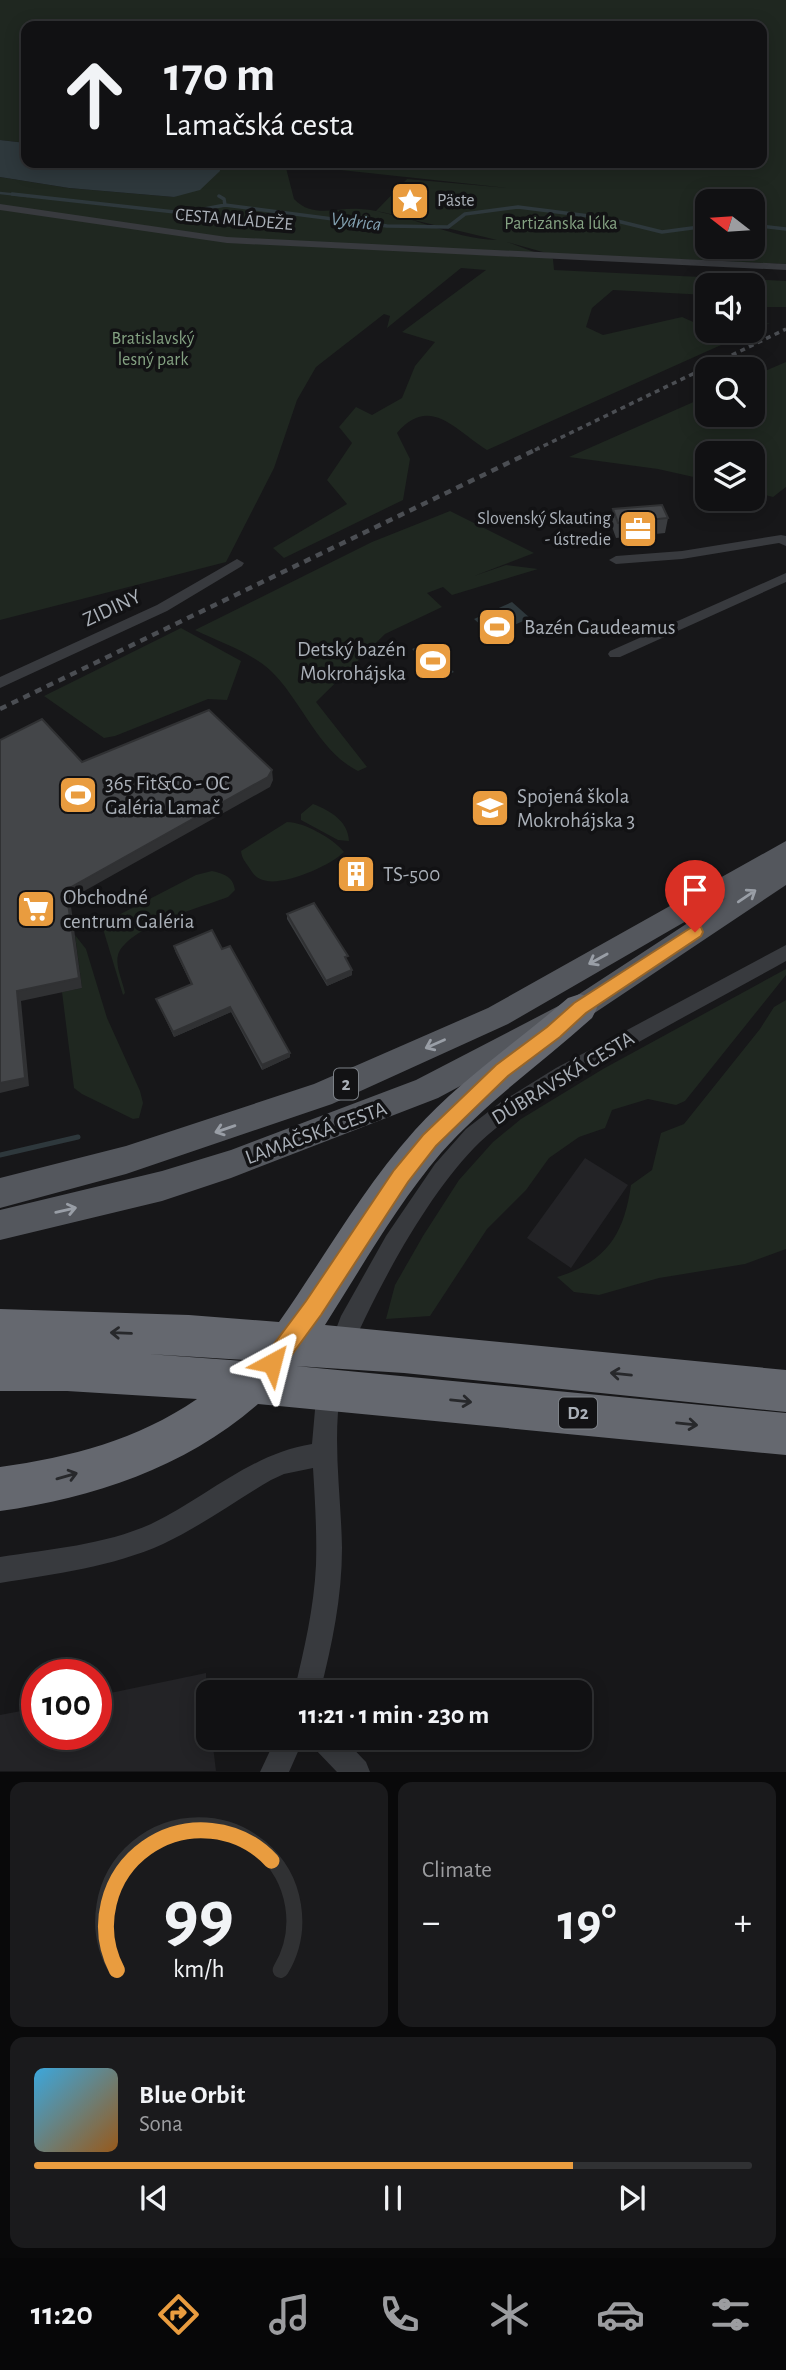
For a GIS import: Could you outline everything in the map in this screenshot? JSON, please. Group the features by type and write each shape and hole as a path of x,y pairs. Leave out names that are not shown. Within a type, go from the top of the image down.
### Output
{"highway":[{"path":"0,1489 57,1479 153,1449 184,1433 235,1397 272,1363 288,1344 429,1140 502,1070 554,1032 580,1008"},
{"name":"D2","path":"0,1329 189,1335 404,1352 786,1391"},
{"name":"D2","path":"0,1370 165,1375 393,1394 786,1434"}],"main road":[{"name":"LAMAČSKÁ CESTA","path":"0,1193 127,1160 321,1095 498,1016 786,851"},
{"name":"LAMAČSKÁ CESTA","path":"0,1225 162,1186 316,1134 427,1090 580,1008 786,872"}],"street":[{"name":"CESTA MLÁDEŽE","path":"0,207 227,240 786,267"},
{"path":"616,560 682,555 781,539 786,542"},
{"name":"ZIDINY","path":"0,683 162,608 237,564"},
{"path":"615,654 786,577"},
{"name":"DÚBRAVSKÁ CESTA","path":"310,1680 323,1628 329,1550 326,1454 328,1395 336,1357 349,1324 394,1243 442,1171 473,1136 508,1108 563,1074 786,951"},
{"path":"0,1570 77,1556 151,1536 198,1513 242,1482 281,1463 326,1454"},
{"path":"274,1772 284,1750"},
{"path":"335,1750 356,1772"}],"shaded area":[{"path":"0,140 21,142 21,168 220,168 220,171 200,190 174,197 69,188 0,177"},
{"name":"Bazén Gaudeamus","path":"512,602 530,618 492,635 474,619"},
{"name":"Detský bazén Mokrohájska","path":"424,644 454,672 441,678 412,649"},
{"path":"585,1158 628,1185 571,1268 527,1238"},
{"path":"206,1673 206,1680 196,1680 196,1750 213,1750 216,1771 0,1771 0,1715 21,1711 21,1750 112,1750 112,1693"}],"green space":[{"name":"Bratislavský lesný park","path":"0,0 786,0 786,264 550,254 507,242 553,259 554,270 695,277 695,294 613,290 592,308 586,327 603,335 682,317 695,323 695,343 725,343 487,450 454,426 432,416 409,422 397,433 410,459 403,500 284,558 273,548 347,504 327,480 352,443 339,427 356,407 372,415 402,398 415,366 435,342 402,332 486,270 461,268 387,328 390,316 384,314 316,367 297,400 274,468 226,562 0,620 0,177 69,188 174,197 213,168 286,168 294,199 309,209 376,211 407,179 508,188 322,168 767,168 767,21 21,21 21,142 0,140","holes":["405,218 497,240 462,235"]},
{"name":"Bratislavský lesný park","path":"765,280 786,281 786,307 767,307"},
{"path":"786,362 786,487 773,497 765,495 765,441 695,441 695,477 658,469 569,457 695,401 695,427 765,427 765,371"},
{"path":"450,511 534,553 474,576 506,565 538,569 452,595 443,587 427,593 442,607 385,634 316,702 367,767 358,771 332,751 282,683 263,664 195,630 372,542"},
{"path":"181,628 241,661 227,700 208,699 104,738 44,696"},
{"path":"313,804 342,822 349,841 338,840 301,820 301,814"},
{"path":"287,822 318,832 344,852 317,869 293,878 282,881 260,879 243,859 241,851"},
{"path":"212,871 230,879 235,890 228,897 150,927 124,945 117,959 125,993 123,995 104,932 107,921 196,875"},
{"path":"75,935 86,949 107,1018 140,1091 143,1103 139,1118 133,1119 74,1088 62,992 82,988"},
{"path":"786,969 786,975 685,1101 676,1105 648,1099 612,1110 605,1128 579,1137 549,1158 526,1190 487,1229 430,1316 386,1319 395,1285 423,1236 459,1180 493,1142 521,1119 603,1069"},
{"path":"786,1000 786,1249 745,1264 659,1278 599,1295 574,1292 557,1277 588,1263 610,1244 623,1218 631,1185 652,1170 661,1133 684,1124 760,1029 774,1007"}],"building":[{"path":"662,505 668,518 618,523 613,509"},
{"name":"Obchodné centrum Galéria","path":"209,710 272,770 268,777 66,890 79,978 17,991 25,1078 0,1083 0,740 42,719 82,762"},
{"path":"359,861 366,872 352,877 345,866"},
{"path":"314,903 348,956 345,957 352,970 326,981 287,914"},
{"path":"212,930 222,949 230,946 290,1053 262,1065 230,1007 173,1032 156,999 192,984 174,946"}],"waterway":[{"name":"Vydrica","path":"0,193 28,196"},
{"name":"Vydrica","path":"12,194 184,213 225,205"},
{"path":"219,196 224,199 225,205"},
{"name":"Vydrica","path":"225,205 387,226 448,227 465,214 518,207 605,218 662,232 695,228"},
{"name":"Vydrica","path":"765,227 786,229"},
{"path":"0,1155 78,1137"}],"railway":[{"path":"535,450 786,329"},
{"path":"0,709 539,448"}],"place":[{"name":"Päste","path":"410,201"},
{"name":"Slovenský Skauting - ústredie","path":"638,529"},
{"name":"Bazén Gaudeamus","path":"497,627"},
{"name":"Detský bazén Mokrohájska","path":"433,661"},
{"name":"365 Fit&Co - OC Galéria Lamač","path":"78,795"},
{"name":"Spojená škola Mokrohájska 3","path":"490,808"},
{"name":"TS-500","path":"356,874"},
{"name":"Obchodné centrum Galéria","path":"36,909"}],"route":[{"path":"272,1363 313,1308 401,1176 429,1140 502,1070 554,1032 580,1008 695,932"}],"park label":[{"name":"Partizánska lúka","path":"561,224"}]}
